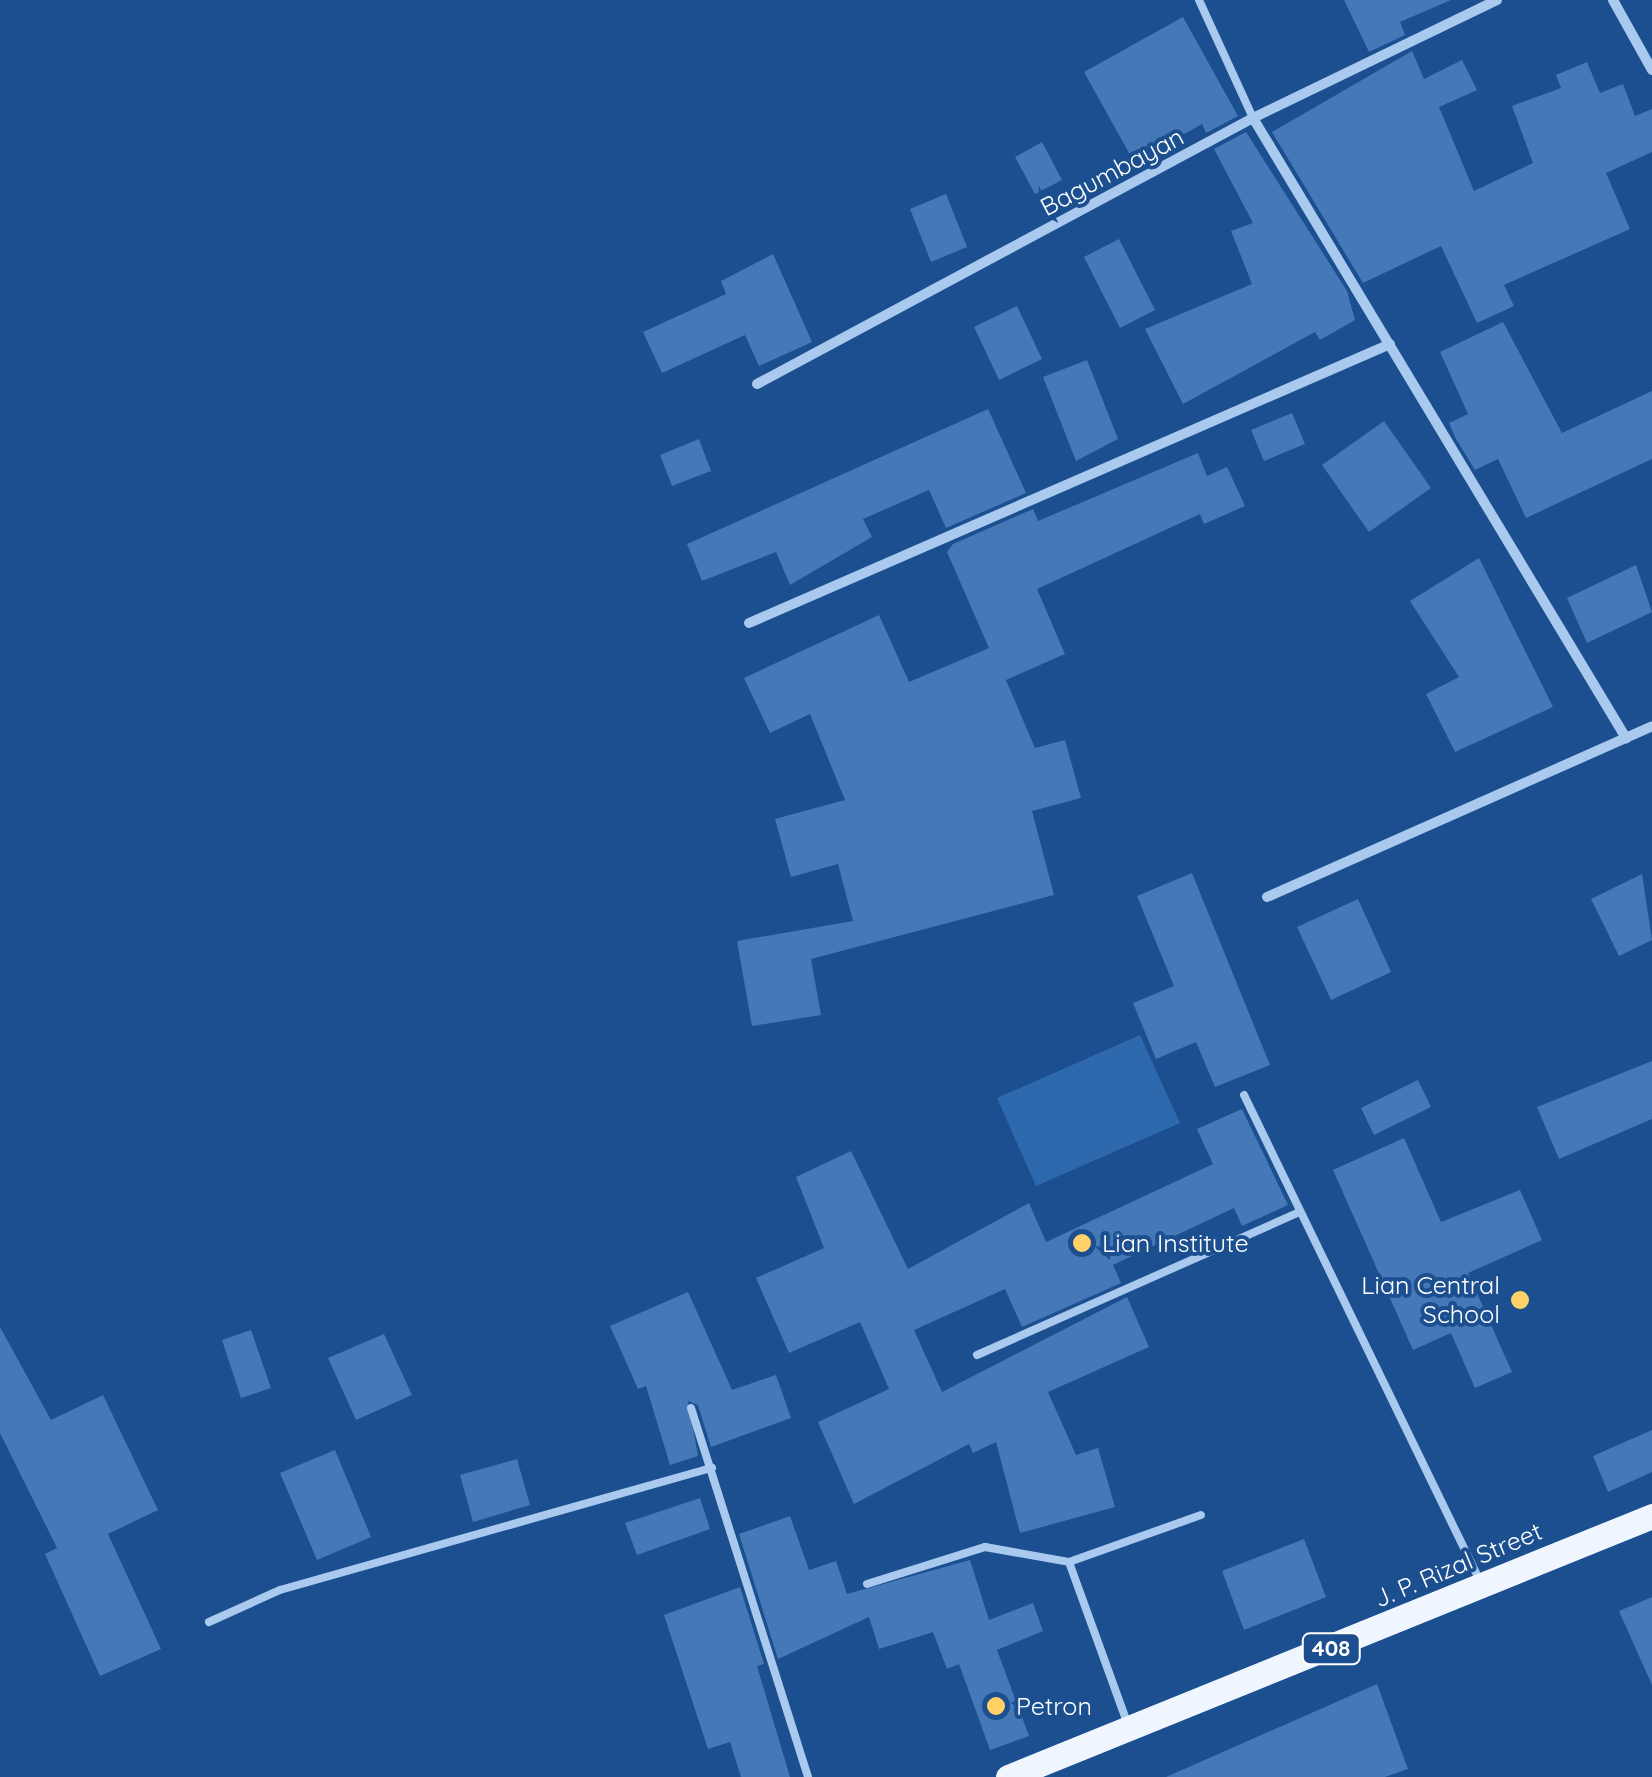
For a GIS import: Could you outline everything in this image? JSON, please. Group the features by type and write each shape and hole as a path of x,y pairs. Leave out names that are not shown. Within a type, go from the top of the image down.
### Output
{"main road":[{"name":"J. P. Rizal Street","path":"1008,1777 1652,1516"}],"street":[{"name":"Bagumbayan","path":"757,384 1254,118 1496,0"},
{"path":"1613,0 1652,70"},
{"path":"1254,118 1626,738"},
{"path":"749,623 1390,344"},
{"path":"1267,898 1652,726"}],"lane":[{"path":"1198,0 1254,118"},
{"path":"1244,1095 1483,1587"},
{"path":"977,1355 1298,1213"},
{"path":"691,1408 808,1777"},
{"path":"209,1622 280,1590 712,1468"},
{"path":"867,1584 985,1547 1068,1562 1201,1514"},
{"path":"1068,1562 1130,1728"}],"shaded area":[{"path":"1140,1035 1180,1123 1036,1186 997,1098"}],"building":[{"path":"1344,0 1451,0 1400,22 1405,35 1369,52"},
{"path":"1183,17 1238,116 1206,133 1202,124 1134,162 1084,72"},
{"path":"1412,51 1424,79 1462,60 1477,90 1439,107 1474,191 1533,163 1512,106 1561,88 1556,75 1587,62 1600,93 1623,84 1635,116 1652,109 1652,152 1606,173 1630,229 1504,285 1514,306 1477,323 1441,246 1363,283 1272,132"},
{"path":"1246,132 1347,291 1355,320 1320,340 1315,332 1183,404 1145,329 1252,284 1231,231 1253,223 1214,149"},
{"path":"1042,142 1062,180 1035,194 1015,157"},
{"path":"946,194 967,247 931,262 910,209"},
{"path":"1119,239 1155,310 1120,328 1084,257"},
{"path":"773,254 812,342 759,366 745,335 662,373 643,332 726,294 721,281"},
{"path":"1017,306 1042,359 999,380 974,327"},
{"path":"1503,322 1562,433 1652,391 1652,459 1526,518 1498,459 1475,470 1456,439 1449,423 1468,414 1440,352"},
{"path":"1087,360 1118,439 1076,461 1043,377"},
{"path":"988,409 1026,493 946,528 929,490 863,519 872,537 790,585 776,552 702,581 687,544"},
{"path":"1292,413 1305,444 1264,461 1251,430"},
{"path":"1384,421 1431,488 1369,532 1322,465"},
{"path":"699,439 711,471 672,486 660,455"},
{"path":"1198,453 1207,476 1227,467 1245,506 1204,524 1200,514 1037,589 1065,654 1006,680 1035,748 1065,740 1081,798 1032,811 1054,895 811,959 821,1015 752,1026 737,941 853,921 838,864 791,877 775,819 845,800 810,714 770,733 744,678 879,615 909,682 989,648 947,552 953,544 1033,509 1038,521"},
{"path":"1479,558 1553,707 1455,752 1426,694 1459,677 1410,601"},
{"path":"1636,565 1652,612 1587,643 1567,598"},
{"path":"1192,873 1270,1065 1215,1087 1196,1042 1156,1059 1133,1003 1174,986 1137,896"},
{"path":"1642,874 1652,940 1619,956 1591,899"},
{"path":"1358,899 1391,972 1331,1000 1297,927"},
{"path":"1652,1061 1652,1119 1559,1159 1537,1107"},
{"path":"1418,1080 1431,1107 1374,1135 1361,1108"},
{"path":"1242,1109 1288,1205 1242,1226 1234,1208 1113,1265 1121,1283 1022,1327 1005,1289 914,1330 942,1392 1127,1297 1149,1347 1048,1392 1076,1455 1098,1448 1115,1507 1020,1533 996,1442 973,1453 969,1444 854,1504 818,1422 889,1389 860,1322 789,1353 756,1278 824,1248 796,1177 851,1151 908,1269 1029,1203 1046,1242 1213,1164 1197,1129"},
{"path":"1404,1138 1441,1222 1520,1190 1542,1240 1468,1273 1512,1372 1475,1388 1451,1333 1413,1350 1333,1170"},
{"path":"688,1292 732,1390 776,1375 791,1418 711,1447 698,1405 688,1401 698,1456 670,1465 646,1386 638,1389 610,1326"},
{"path":"0,1327 51,1420 103,1395 158,1510 108,1534 161,1649 100,1676 45,1554 57,1548 0,1433"},
{"path":"251,1330 271,1388 241,1398 222,1340"},
{"path":"384,1334 412,1395 356,1420 328,1358"},
{"path":"1652,1430 1652,1472 1608,1492 1593,1456"},
{"path":"335,1450 371,1537 317,1560 280,1473"},
{"path":"517,1459 530,1505 473,1522 460,1475"},
{"path":"700,1498 710,1529 637,1555 625,1523"},
{"path":"790,1516 809,1570 836,1561 847,1594 970,1560 989,1620 1033,1603 1043,1631 997,1650 1029,1736 990,1750 959,1664 947,1669 933,1632 879,1649 869,1617 778,1659 739,1534"},
{"path":"1304,1539 1326,1597 1244,1630 1222,1571"},
{"path":"740,1587 764,1664 757,1666 790,1777 741,1777 730,1742 708,1749 664,1615"},
{"path":"1652,1597 1652,1685 1619,1611"},
{"path":"1377,1684 1408,1769 1385,1777 1166,1777"}],"place":[{"name":"Lian Institute","path":"1082,1243"},
{"name":"Lian Central School","path":"1520,1300"},
{"name":"Petron","path":"996,1706"}]}
